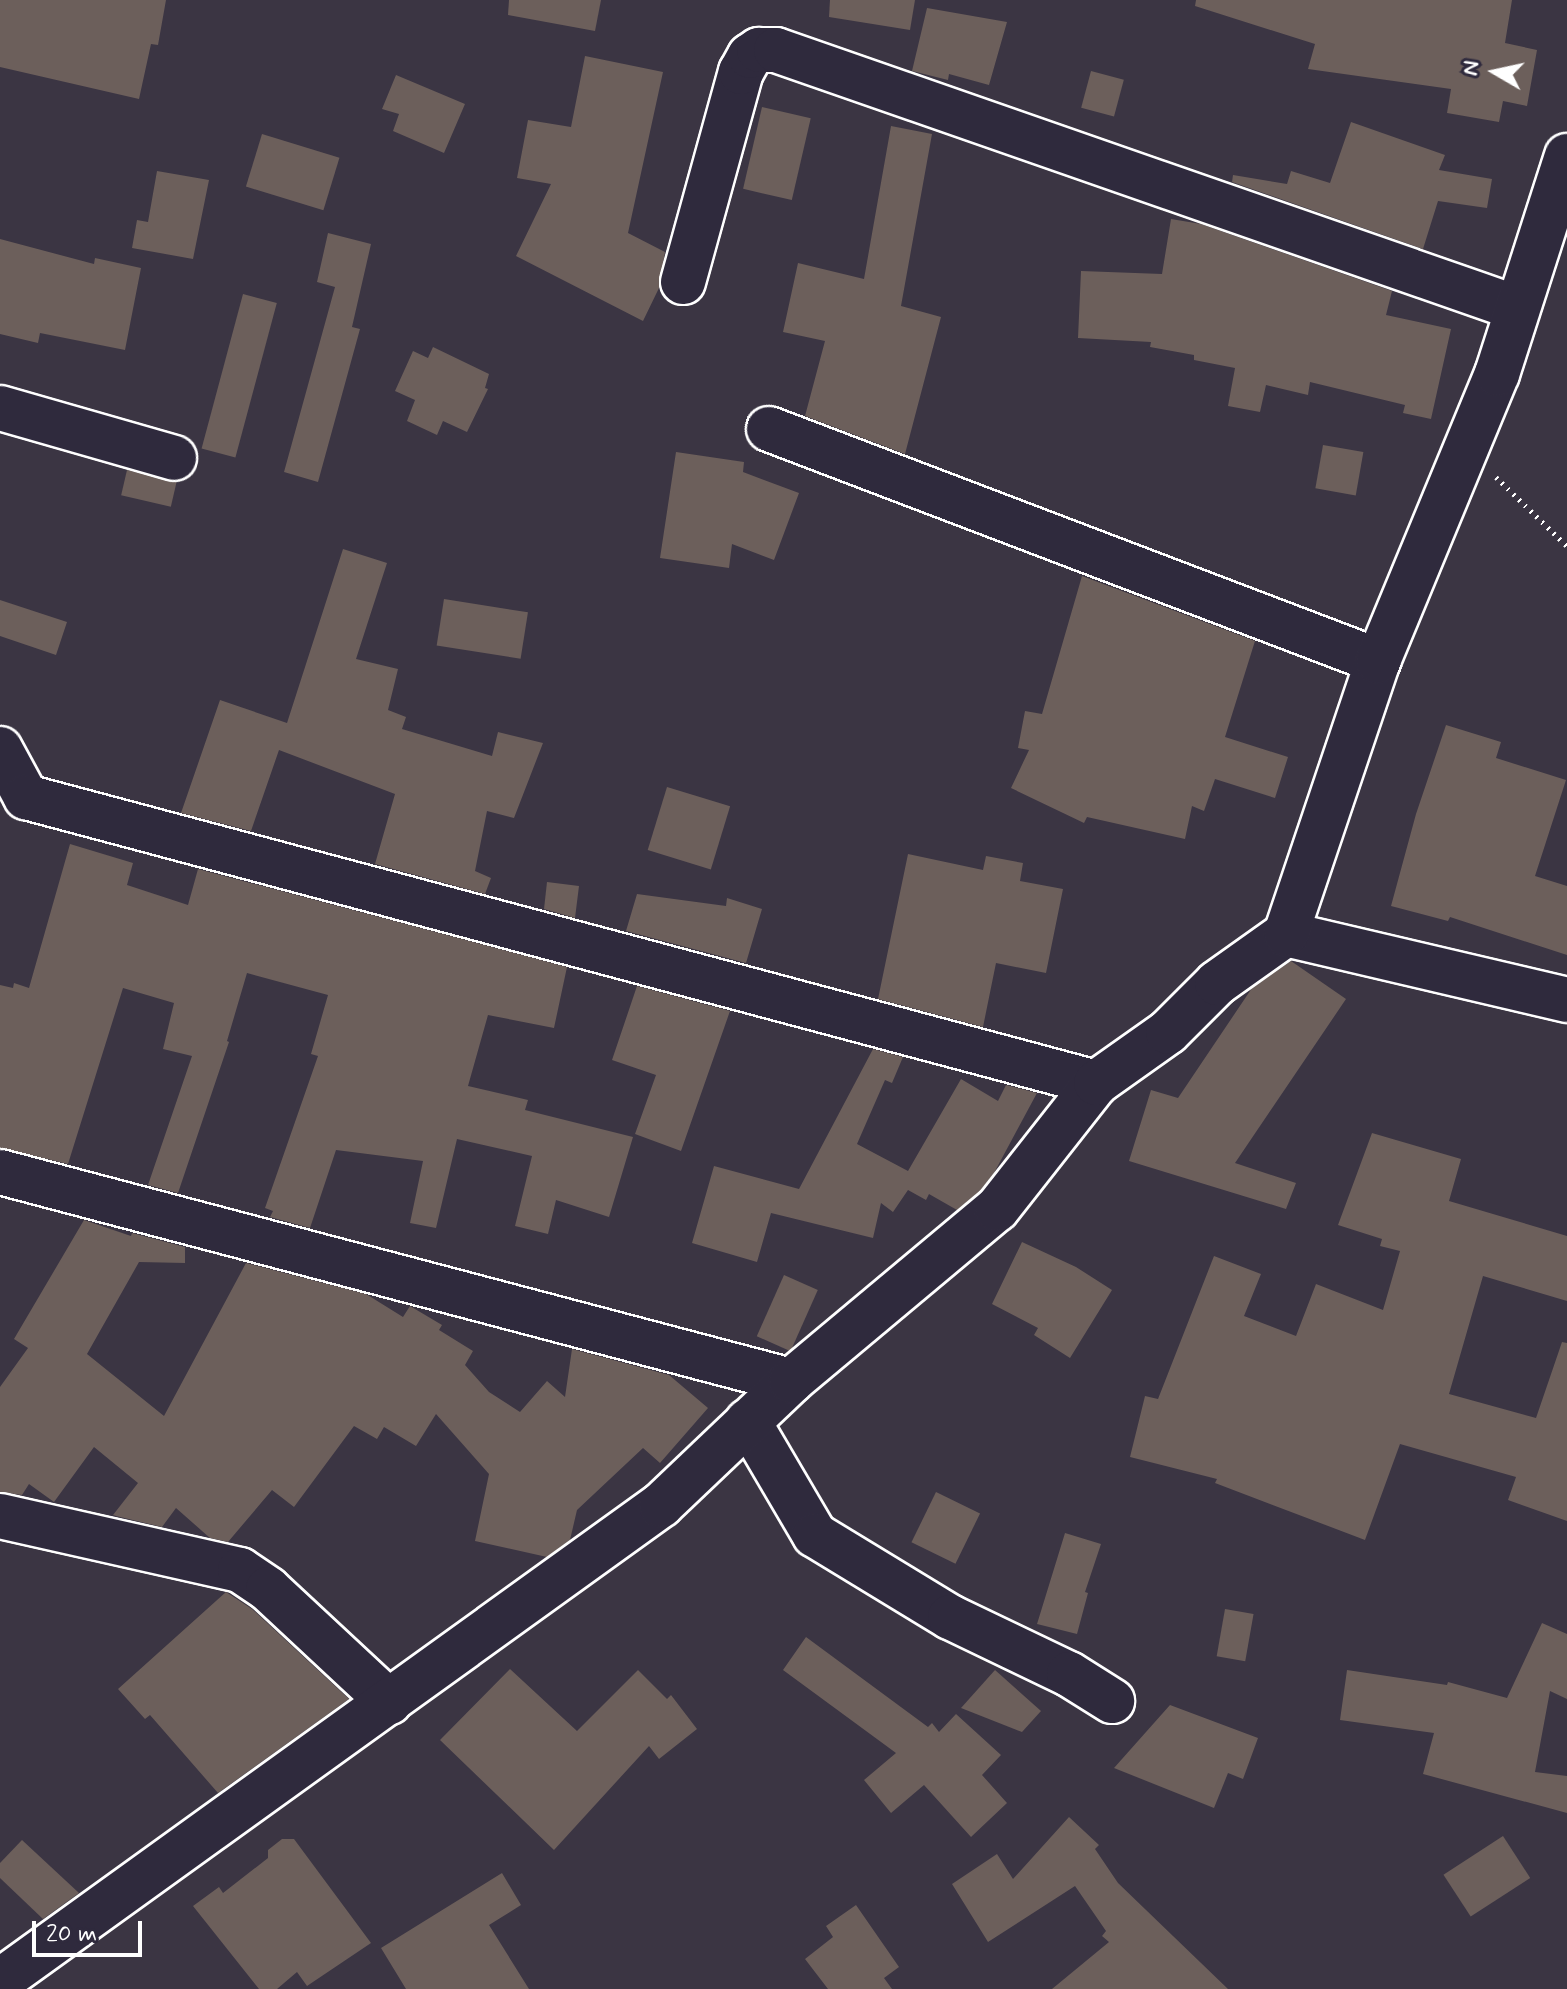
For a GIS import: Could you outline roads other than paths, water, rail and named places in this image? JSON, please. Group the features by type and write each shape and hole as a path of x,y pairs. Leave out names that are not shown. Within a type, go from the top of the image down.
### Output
{"street":[{"path":"683,282 741,72 759,50 776,50 1517,308"},
{"path":"0,1981 661,1505 791,1381 997,1209 1096,1083 1168,1032 1217,983 1286,934 1378,661 1497,374 1567,156"},
{"path":"0,408 174,458"},
{"path":"769,429 1378,661"},
{"path":"0,749 26,797 1096,1083"},
{"path":"1286,934 1567,1000"},
{"path":"0,1172 791,1381"},
{"path":"748,1421 815,1535 950,1617 1069,1674 1112,1701"},
{"path":"0,1516 240,1570 268,1589 389,1702"}]}
